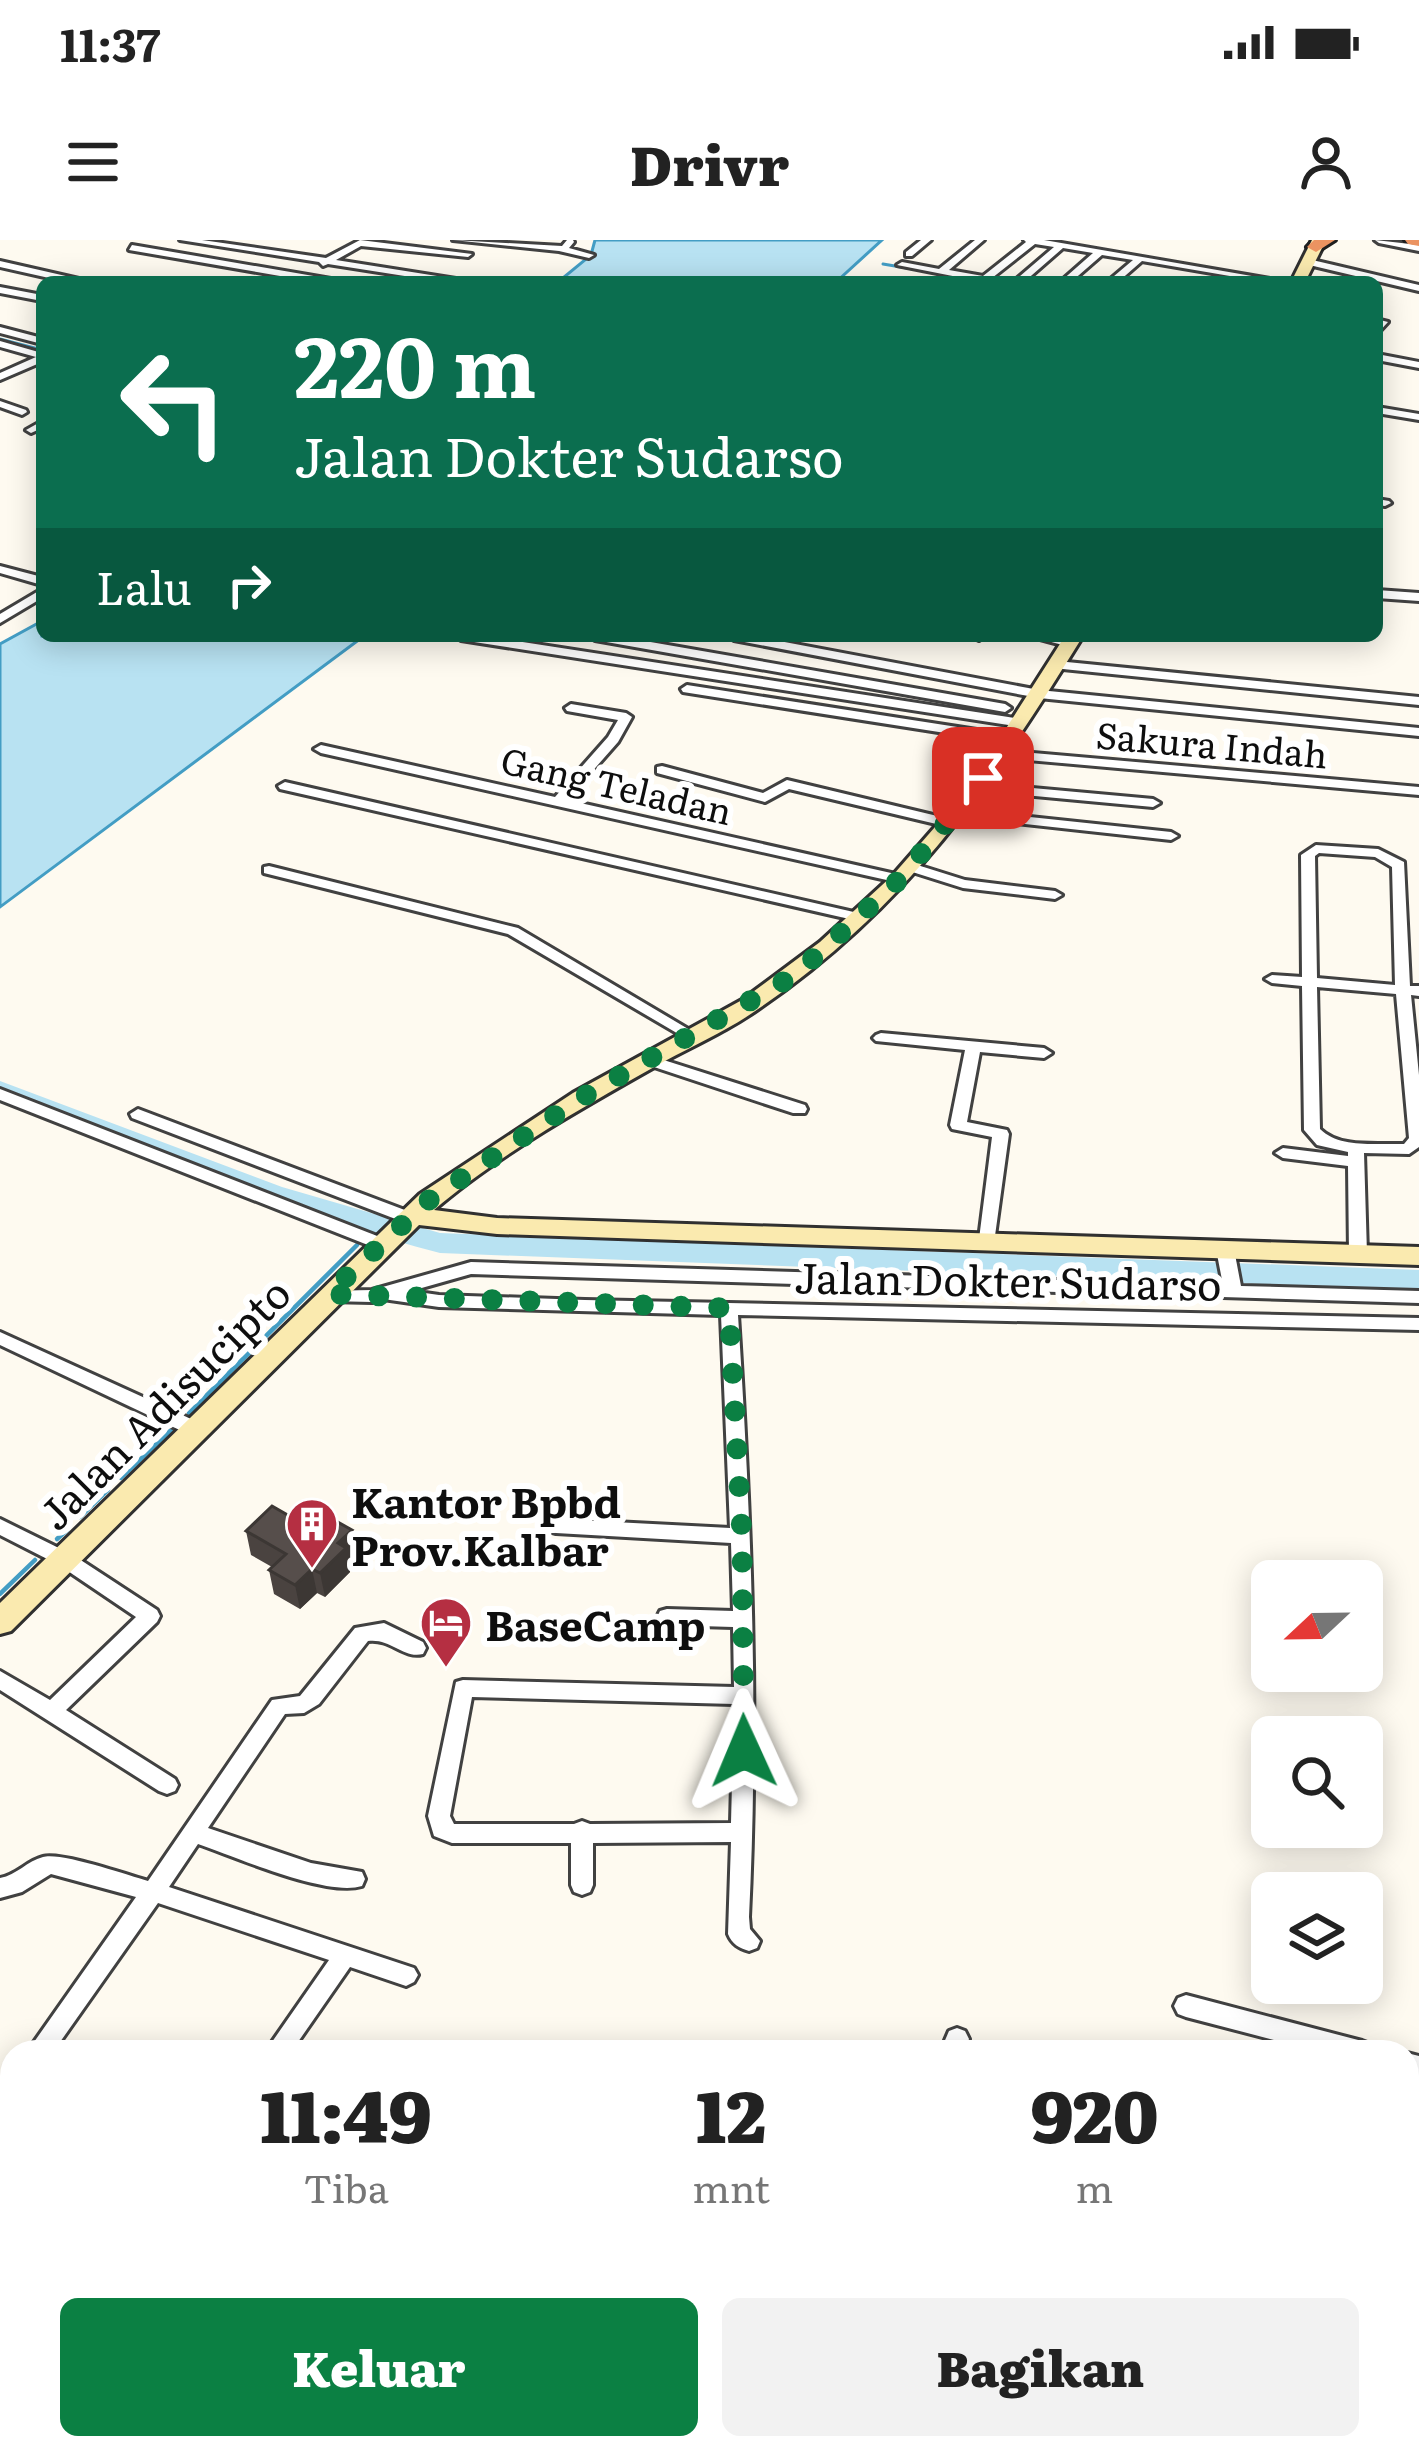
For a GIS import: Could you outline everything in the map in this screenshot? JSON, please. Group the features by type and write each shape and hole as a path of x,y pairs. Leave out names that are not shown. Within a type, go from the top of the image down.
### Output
{"main road":[{"path":"1301,276 1315,247"},
{"name":"Jalan Adisucipto","path":"0,1622 328,1294 404,1226 581,1098 795,975 905,873 952,818 1070,642"},
{"path":"404,1226 458,1219 497,1226 1419,1256"}],"street":[{"path":"184,240 416,276"},
{"path":"457,240 568,244 589,254"},
{"path":"927,240 906,259 941,272 987,274 1027,240 1251,276"},
{"path":"941,272 980,240"},
{"path":"1378,240 1417,243"},
{"path":"449,276 484,241"},
{"path":"322,263 359,243 469,254"},
{"path":"1025,276 1060,246"},
{"path":"1315,247 1419,275"},
{"path":"1315,247 1419,288"},
{"path":"132,248 296,276"},
{"path":"1072,276 1099,253"},
{"path":"1119,276 1138,260"},
{"path":"1169,276 1178,262"},
{"path":"0,264 53,276"},
{"path":"0,290 36,297"},
{"path":"0,330 36,339"},
{"path":"0,344 36,360"},
{"path":"1383,358 1416,365 1419,350"},
{"path":"0,377 36,362"},
{"path":"0,404 22,412"},
{"path":"1383,411 1419,417"},
{"path":"0,569 36,579"},
{"path":"1383,594 1419,597"},
{"path":"4,613 36,596"},
{"path":"499,642 1019,724"},
{"path":"624,642 1019,724"},
{"path":"753,642 1019,724"},
{"path":"1057,665 1419,701"},
{"path":"687,689 1019,724 1419,732"},
{"path":"559,801 613,740 626,717 571,708"},
{"name":"Sakura Indah","path":"1019,724 1419,791"},
{"name":"Gang Teladan","path":"321,749 905,873 1055,895"},
{"path":"662,770 765,798 787,784 952,818 1171,836"},
{"path":"285,786 858,917"},
{"path":"976,787 1153,803"},
{"path":"1283,1153 1356,1155 1409,1149 1417,1138 1411,990 1399,865 1378,853 1316,849 1308,855 1312,1130 1323,1141 1356,1155"},
{"path":"269,870 513,931 692,1036"},
{"path":"1272,979 1411,990"},
{"path":"881,1038 1044,1053"},
{"path":"974,1045 958,1125 1001,1134 988,1239"},
{"path":"648,1060 799,1108"},
{"path":"0,1094 236,1186 404,1226"},
{"path":"138,1114 404,1226"},
{"path":"1356,1155 1358,1254"},
{"path":"236,1186 257,1167"},
{"path":"1225,1249 1233,1292"},
{"path":"328,1294 359,1298 472,1268 1419,1297"},
{"name":"Jalan Dokter Sudarso","path":"381,1293 472,1303 1419,1324"},
{"path":"729,1308 742,1536 739,1934 749,1941"},
{"path":"0,1338 195,1429"},
{"path":"0,1526 66,1560 150,1616 51,1712"},
{"path":"556,1526 742,1536"},
{"path":"668,1617 742,1619"},
{"path":"48,2040 280,1706 304,1704 312,1698 362,1634 384,1631 416,1648"},
{"path":"0,1679 166,1786"},
{"path":"743,1696 464,1688 442,1785 442,1829 452,1834 743,1832"},
{"path":"582,1885 583,1831"},
{"path":"195,1833 311,1873 354,1880"},
{"path":"0,1888 18,1885 41,1866 51,1864 153,1892 406,1975"},
{"path":"286,2040 345,1956"},
{"path":"1186,2006 1316,2040"}],"water":[{"path":"595,240 882,240 843,276 565,276 591,255"},
{"path":"36,624 36,642 356,642 0,907 0,644"}],"building":[{"path":"272,1506 312,1529 325,1515 352,1530 338,1543 346,1548 320,1573 312,1569 295,1585 269,1570 286,1554 246,1531"}],"waterway":[{"path":"883,264 954,276"},
{"path":"0,339 36,348"},
{"path":"0,566 36,575"},
{"path":"0,1089 273,1194 440,1243 1419,1280"},
{"path":"189,1413 357,1245"},
{"path":"121,1478 171,1430"},
{"path":"80,1517 108,1490"},
{"path":"57,1539 67,1530"},
{"path":"0,1594 35,1560"}],"place":[{"name":"Kantor Bpbd Prov.Kalbar","path":"312,1570"},
{"name":"BaseCamp","path":"446,1669"}],"route":[{"path":"744,1751 742,1536 729,1308 472,1303 381,1293 359,1298 328,1294 429,1200 581,1098 795,975 900,879 983,778"}]}
